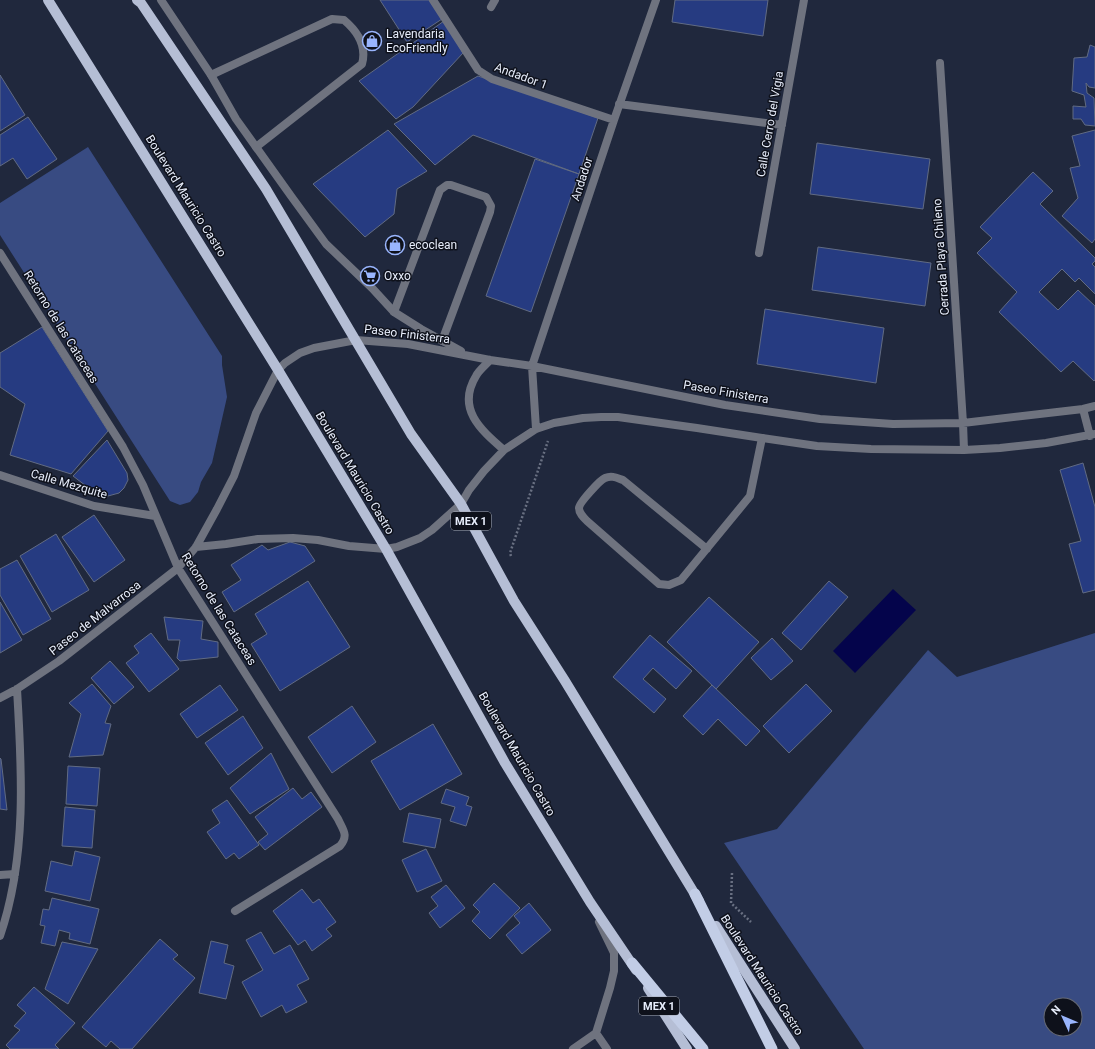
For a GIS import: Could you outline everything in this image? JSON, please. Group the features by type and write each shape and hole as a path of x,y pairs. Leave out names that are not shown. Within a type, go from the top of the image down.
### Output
{"highway":[{"name":"Boulevard Mauricio Castro","path":"695,894 772,1049"},
{"name":"Boulevard Mauricio Castro","path":"632,964 703,1049"}],"main road":[{"name":"Boulevard Mauricio Castro","path":"48,0 278,370 386,549 505,763 590,902 687,1049"},
{"name":"Boulevard Mauricio Castro","path":"139,1 266,189 411,434 461,504 514,601 566,681 695,894 795,1049"}],"street":[{"path":"161,0 211,75 236,119 326,244 372,288 394,312 467,354"},
{"name":"Andador 1","path":"432,0 478,70 487,76 614,120"},
{"name":"Andador","path":"532,366 619,104 656,0"},
{"name":"Calle Cerro del Vigia","path":"759,252 804,0"},
{"path":"211,75 332,19 344,20 350,24 358,34 363,47 364,56 362,64 256,147"},
{"name":"Cerrada Playa Chileno","path":"940,63 964,450"},
{"path":"619,104 782,125"},
{"path":"394,312 440,190 444,186 451,185 486,197 491,206 490,212 442,341"},
{"name":"Retorno de las Cataceas","path":"0,253 123,447 143,485 178,568 338,819 345,835 344,841 340,846 235,912"},
{"name":"Paseo Finisterra","path":"278,370 285,363 300,353 314,348 356,340 408,344 467,354 490,360 532,366 696,400 762,412 820,419 878,423 963,423 1084,409 1095,406"},
{"path":"490,360 476,376 471,387 469,408 475,422 504,450"},
{"path":"532,366 536,429"},
{"name":"Paseo de Malvarrosa","path":"0,698 17,689 76,648 178,568 196,547 234,476 256,413 278,370"},
{"path":"196,547 258,539 292,538 318,540 349,546 386,549 397,547 420,538 432,530 461,504 469,490 484,471 504,450 536,429 554,423 595,417 618,417 817,446 870,450 964,450 1000,448 1093,435 1084,409"},
{"path":"707,549 624,480 613,476 604,478 580,503 579,509 581,515 587,521 660,584 668,585 681,580 707,549 750,496 762,438"},
{"name":"Calle Mezquite","path":"0,475 94,506 155,516"},
{"path":"0,936 11,900 22,803 17,689"},
{"path":"0,875 15,874"},
{"path":"573,1049 596,1033 612,976 614,953 590,902"},
{"path":"596,1033 607,1049"}],"path":[{"path":"513,560 510,554 554,423"},
{"path":"732,873 731,903 751,922"}],"shaded area":[{"path":"88,147 222,356 227,397 212,463 201,482 198,492 190,502 180,505 170,501 0,235 0,203"},
{"path":"893,589 916,610 855,673 833,651"},
{"path":"1095,633 1095,1049 864,1049 724,843 777,829 928,650 957,677"}],"building":[{"path":"380,0 429,0 442,19 407,42"},
{"path":"675,0 768,0 763,36 672,22"},
{"path":"444,21 463,53 413,107 396,119 359,81"},
{"path":"1090,45 1095,47 1095,88 1089,87 1086,83 1087,93 1094,98 1095,126 1085,125 1081,119 1073,119 1073,106 1086,107 1084,95 1072,91 1074,58 1087,57"},
{"path":"0,75 25,115 0,131"},
{"path":"478,76 598,118 579,174 473,135 435,165 394,124"},
{"path":"28,117 57,159 27,179 13,158 0,166 0,135"},
{"path":"388,130 427,171 397,189 394,214 365,237 313,184"},
{"path":"1095,130 1095,239 1092,243 1062,216 1078,198 1070,168 1080,166 1072,136"},
{"path":"817,143 930,159 923,209 810,194"},
{"path":"535,159 579,174 531,312 486,296"},
{"path":"1033,172 1053,191 1040,204 1095,258 1095,261 1092,264 1095,267 1095,294 1079,278 1075,282 1062,269 1039,292 1058,310 1078,290 1095,306 1094,381 1073,361 1061,372 999,312 1017,292 977,253 992,238 980,227"},
{"path":"818,247 931,263 925,306 812,290"},
{"path":"765,309 884,328 876,383 757,364"},
{"path":"42,327 108,431 71,474 10,455 25,404 0,387 0,353"},
{"path":"107,440 127,473 128,480 124,488 119,493 108,496 94,492 73,476"},
{"path":"1083,463 1095,507 1095,590 1083,593 1069,544 1081,541 1060,470"},
{"path":"94,515 125,560 94,582 62,537"},
{"path":"56,534 89,590 52,612 20,556"},
{"path":"290,542 305,546 315,561 234,612 222,592 241,580 231,565 262,545 268,550"},
{"path":"17,560 51,619 23,635 0,595 0,569"},
{"path":"308,581 350,647 280,691 251,644 267,634 255,614"},
{"path":"829,581 848,597 801,650 782,633"},
{"path":"709,597 759,642 716,689 667,642"},
{"path":"0,602 22,640 0,653"},
{"path":"164,617 203,621 201,639 218,642 218,657 180,661 177,658 180,640 168,640"},
{"path":"151,633 179,669 149,692 126,663 139,653 134,646"},
{"path":"650,635 692,671 676,689 653,668 643,679 666,699 654,713 613,677"},
{"path":"772,638 793,661 771,680 751,658"},
{"path":"110,661 134,687 114,704 91,678"},
{"path":"92,684 111,706 105,723 111,724 103,755 69,757 81,714 69,703"},
{"path":"806,684 832,711 789,753 763,726"},
{"path":"220,685 238,710 197,738 180,714"},
{"path":"712,685 760,731 746,746 718,719 703,735 683,716"},
{"path":"352,706 376,742 332,773 308,737"},
{"path":"243,716 263,748 228,775 205,743"},
{"path":"433,724 462,774 400,810 371,761"},
{"path":"271,753 289,789 250,814 230,788"},
{"path":"0,758 1,759 7,810 0,809"},
{"path":"68,766 100,768 97,806 66,804"},
{"path":"293,788 302,799 311,792 322,807 265,850 258,842 268,834 255,817"},
{"path":"446,789 469,797 466,805 472,807 466,826 450,821 455,807 441,803"},
{"path":"227,800 259,845 239,859 234,853 226,859 207,832 220,823 212,810"},
{"path":"65,807 95,810 92,848 62,846"},
{"path":"409,813 441,819 435,848 403,842"},
{"path":"426,849 442,881 417,892 402,860"},
{"path":"75,851 100,857 90,901 45,891 51,861 72,866"},
{"path":"494,883 520,908 490,939 472,921 480,912 473,905"},
{"path":"446,885 465,908 440,928 429,913 438,906 431,897"},
{"path":"302,889 313,903 319,899 336,922 326,929 332,936 312,951 305,940 298,945 273,911"},
{"path":"52,898 99,909 90,944 69,939 70,933 59,930 55,946 41,943 45,926 40,925 43,909 49,910"},
{"path":"529,903 551,930 522,954 506,935 520,923 514,916"},
{"path":"261,932 274,954 290,945 309,979 297,985 307,1002 286,1013 282,1005 261,1017 242,982 263,970 246,940"},
{"path":"160,939 178,955 173,959 195,978 132,1049 120,1049 111,1041 106,1047 82,1027"},
{"path":"211,941 228,945 224,963 234,966 226,999 199,993"},
{"path":"62,942 98,949 68,1004 45,989"},
{"path":"34,987 75,1023 55,1045 59,1049 10,1049 6,1045 20,1030 14,1026 26,1013 17,1005"}],"place":[{"name":"Lavendaria EcoFriendly","path":"372,41"},
{"name":"ecoclean","path":"395,245"},
{"name":"Oxxo","path":"370,276"}]}
